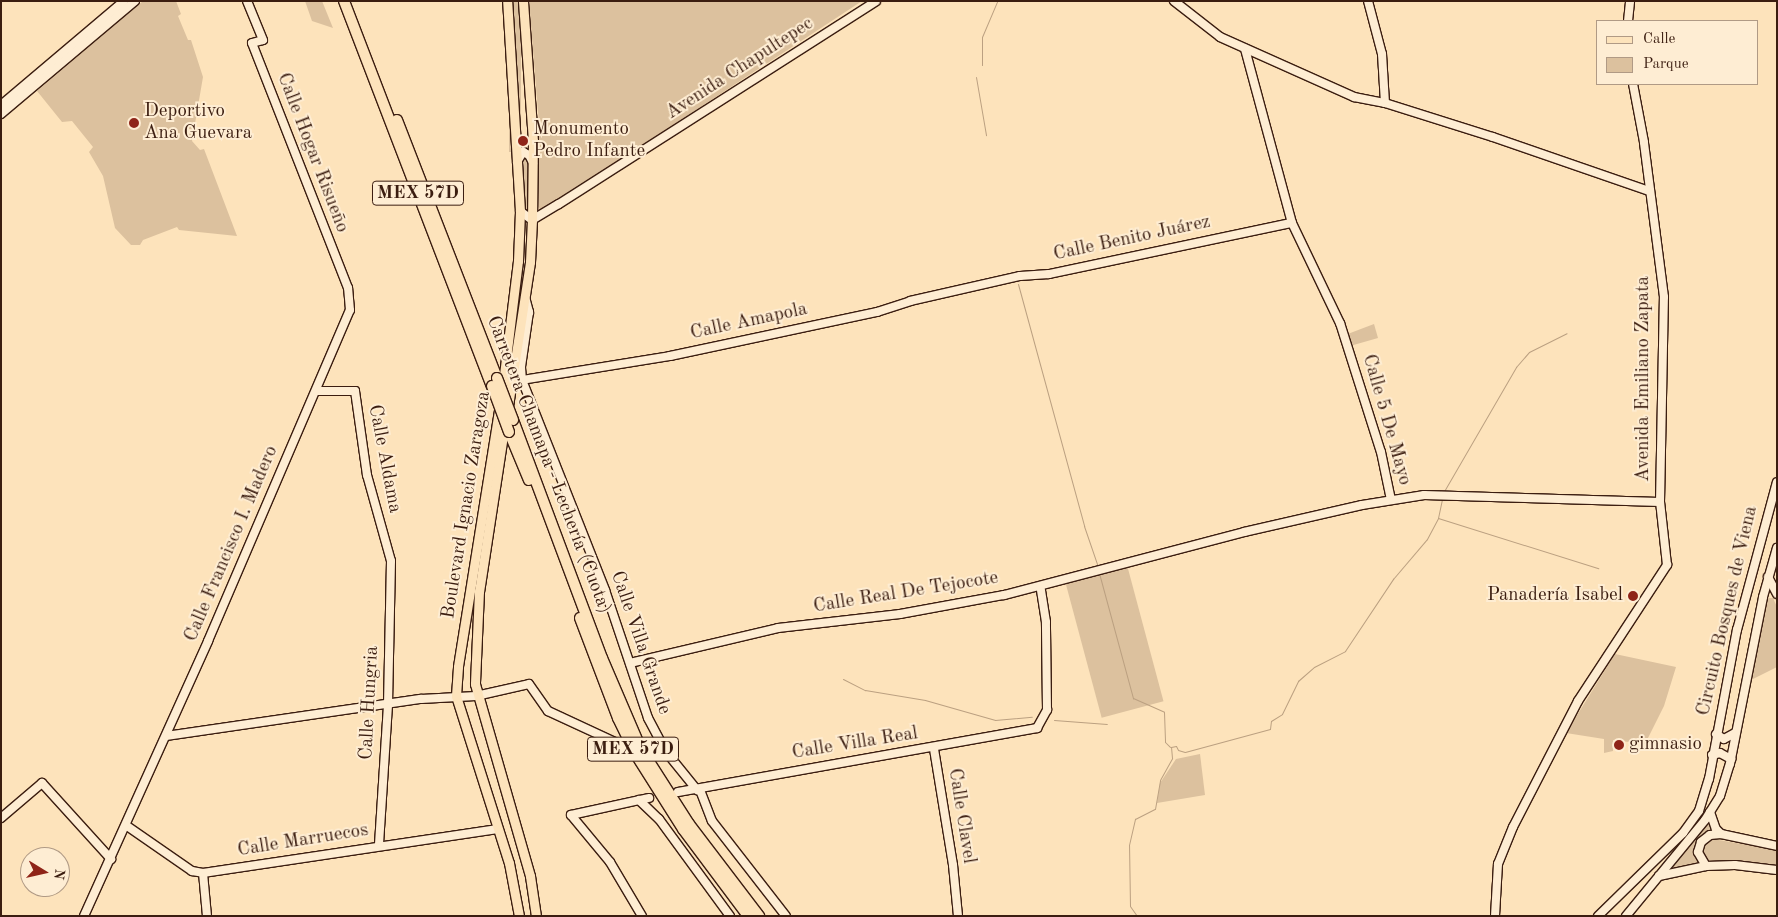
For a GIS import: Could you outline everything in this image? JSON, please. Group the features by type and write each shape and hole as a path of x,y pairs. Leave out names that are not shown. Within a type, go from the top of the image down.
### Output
{"highway":[{"name":"Carretera Chamapa - Lechería (Cuota)","path":"344,1 494,382 513,420 602,658 641,749 689,824 759,916"},
{"name":"Carretera Chamapa - Lechería (Cuota)","path":"351,1 494,382 509,432 618,718 659,793 748,916"}],"main road":[{"name":"Boulevard Ignacio Zaragoza","path":"507,1 520,211 518,261 510,338 458,667 456,696 514,879 519,916"},
{"name":"Boulevard Ignacio Zaragoza","path":"523,1 533,165 532,220 525,298 479,591 474,670 476,696 530,876 536,916"}],"street":[{"path":"1,105 124,1"},
{"path":"1,114 135,1"},
{"name":"Calle Hogar Risueño","path":"247,1 263,40 252,44 342,273"},
{"name":"Avenida Chapultepec","path":"532,220 694,120 876,1"},
{"path":"1174,1 1220,36 1354,97 1385,103 1649,191"},
{"path":"1368,1 1382,54 1385,103"},
{"path":"1628,20 1630,1"},
{"name":"Calle 5 De Mayo","path":"1245,48 1292,223 1349,349 1381,452 1391,500"},
{"name":"Avenida Emiliano Zapata","path":"1495,916 1498,864 1512,827 1578,701 1667,565 1660,502 1664,297 1644,142 1633,85"},
{"path":"517,165 523,152 529,155 533,165"},
{"path":"520,211 532,220"},
{"name":"Calle Benito Juárez","path":"979,286 1020,276 1049,274 1292,223"},
{"name":"Calle Francisco I. Madero","path":"84,916 127,826 317,391 350,310 351,299 342,273"},
{"name":"Calle Amapola","path":"522,380 670,356 877,312 910,301 979,286"},
{"name":"Calle Villa Grande","path":"525,298 529,312 521,366 522,380 591,554 654,733 699,790 712,821 786,916"},
{"name":"Calle Aldama","path":"317,391 355,391 367,475 391,561"},
{"name":"Circuito Bosques de Viena","path":"1598,916 1683,833 1699,811 1737,630 1777,482"},
{"name":"Calle Real De Tejocote","path":"630,663 778,628 900,614 1040,586 1104,567 1244,532 1391,500 1432,495 1660,502"},
{"path":"1767,519 1777,519"},
{"name":"Circuito Bosques de Viena","path":"1626,916 1710,812 1720,796 1731,759 1768,577 1777,548"},
{"name":"Calle Hungria","path":"379,846 388,704 391,561"},
{"path":"1768,577 1777,594"},
{"name":"Calle Villa Real","path":"678,792 699,790 767,774 934,749 1037,728 1047,710 1046,622 1040,586"},
{"path":"166,736 388,704 456,696 476,696 529,684 548,711 615,742"},
{"path":"1716,734 1724,739 1735,733"},
{"name":"Calle Clavel","path":"934,749 948,827 958,916"},
{"path":"1712,756 1720,753 1731,759"},
{"path":"1,818 42,784 111,859"},
{"path":"642,916 610,862 571,815 649,798"},
{"path":"639,800 658,818 730,916"},
{"path":"1710,812 1716,828 1721,834"},
{"path":"127,826 192,870 203,873 207,916"},
{"name":"Calle Marruecos","path":"203,873 498,829"},
{"path":"1706,866 1698,852 1701,842 1710,834 1721,834 1777,846"},
{"path":"1659,876 1706,866 1735,865 1777,870"}],"green space":[{"name":"Deportivo Ana Guevara","path":"143,1 176,1 181,14 178,16 188,40 191,40 203,77 192,141 200,150 204,149 237,236 179,230 177,227 143,240 140,245 131,245 115,228 103,176 89,152 93,147 72,121 62,122 37,91"},
{"path":"305,1 322,1 333,28 312,21"},
{"path":"509,1 521,1 521,152 509,152"},
{"path":"529,1 862,1 542,211 537,206 539,124"},
{"path":"521,157 529,158 529,214 522,210"},
{"path":"1374,324 1378,338 1350,346 1345,335"},
{"path":"1127,565 1163,701 1102,718 1065,582"},
{"path":"1767,598 1773,598 1777,607 1777,667 1751,680"},
{"path":"1615,654 1676,667 1664,706 1645,744 1613,740 1613,751 1604,753 1604,739 1566,733"},
{"path":"1200,754 1205,795 1157,803 1160,783 1176,759"},
{"path":"1709,821 1713,833 1701,838 1695,846 1695,855 1699,862 1675,869 1673,865"},
{"path":"1713,839 1777,850 1777,868 1706,861 1701,847"}],"waterway":[{"path":"982,65 982,37 997,1"},
{"path":"976,77 986,135"},
{"path":"1018,284 1084,526 1098,567"},
{"path":"1443,493 1516,367 1529,352 1567,333"},
{"path":"1137,916 1130,906 1129,845 1135,819 1155,809 1160,780 1172,758 1171,747 1176,746 1178,750 1185,752 1270,729 1271,721 1282,714 1298,681 1314,667 1345,651 1393,579 1427,539 1438,518 1442,499"},
{"path":"1438,518 1598,568"},
{"path":"1099,573 1133,698 1164,712 1165,742 1170,747"},
{"path":"843,679 865,690 925,700 995,720 1032,717"},
{"path":"1054,720 1107,724"}],"place":[{"name":"Deportivo Ana Guevara","path":"134,123"},
{"name":"Monumento Pedro Infante","path":"523,141"},
{"name":"Panadería Isabel","path":"1633,596"},
{"name":"gimnasio","path":"1619,745"}]}
